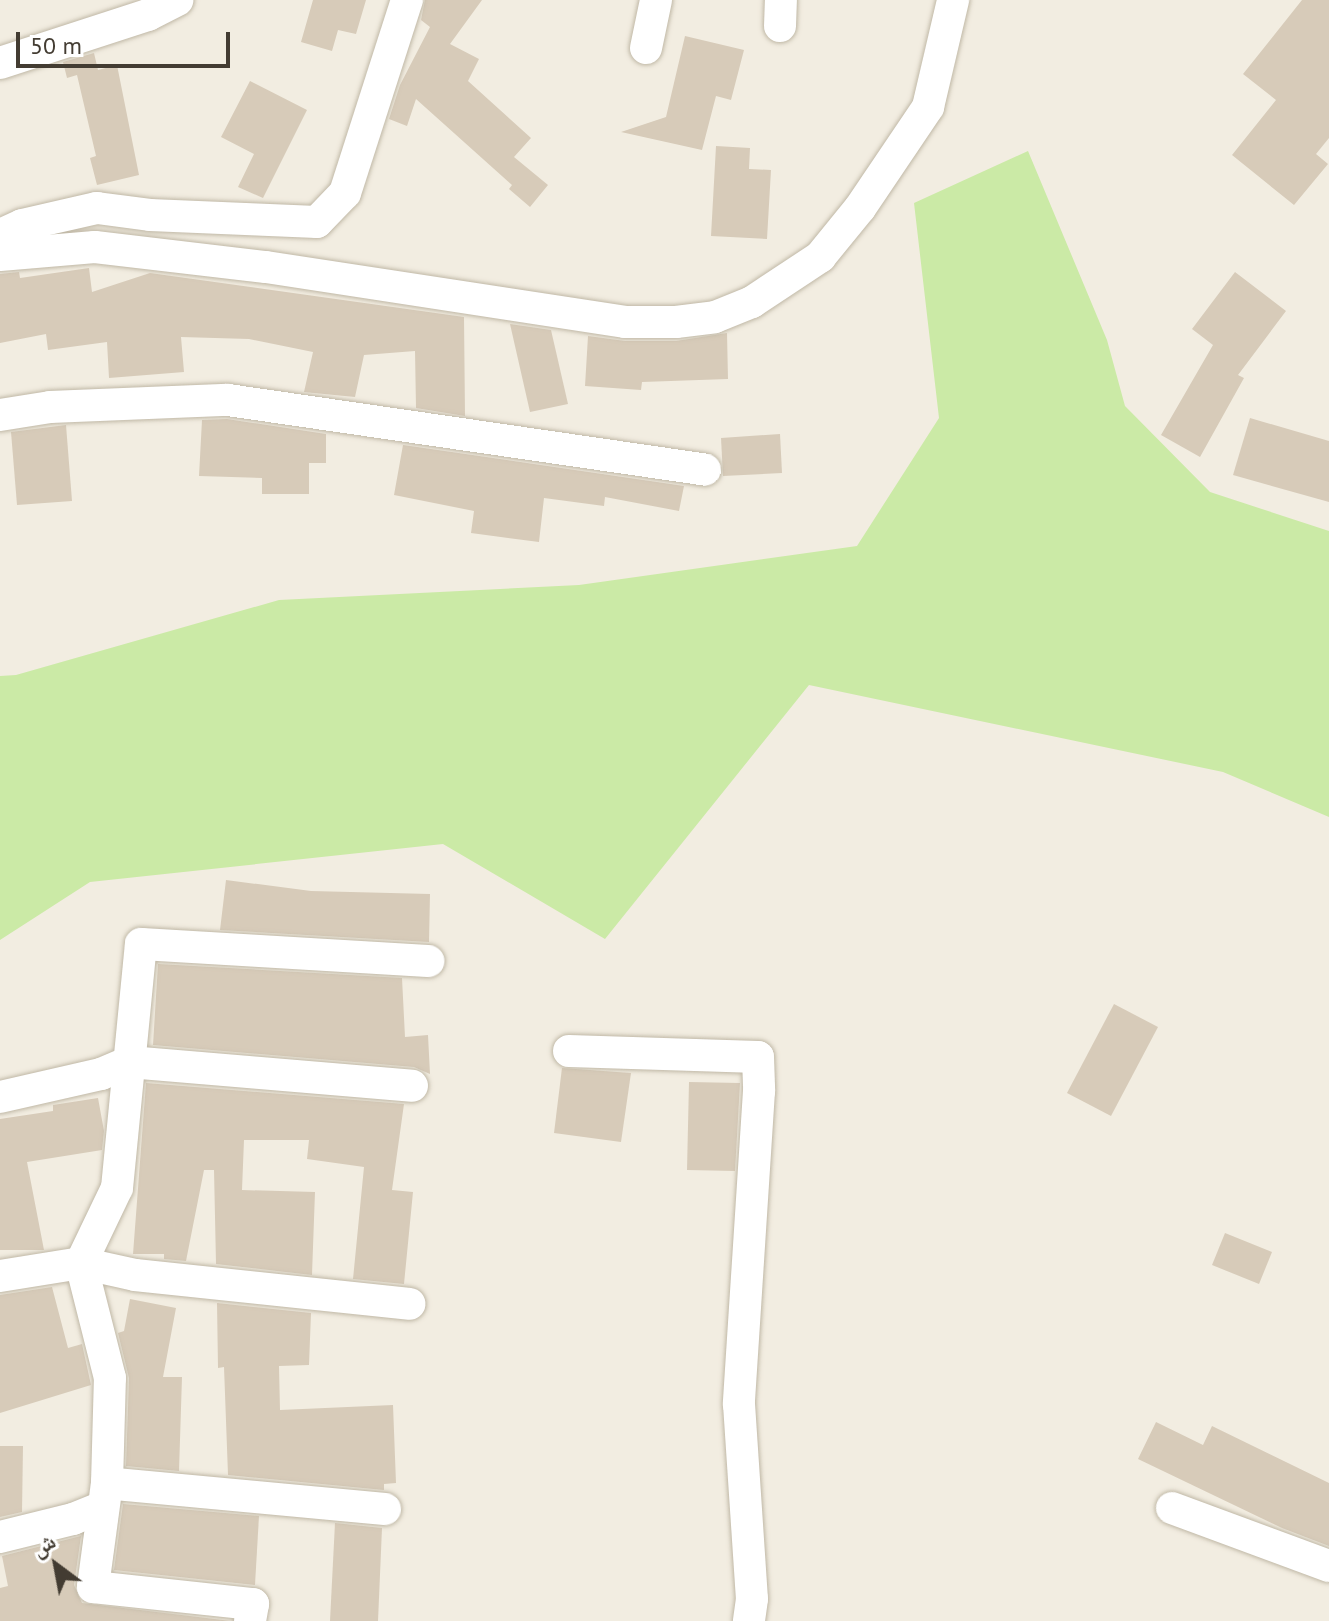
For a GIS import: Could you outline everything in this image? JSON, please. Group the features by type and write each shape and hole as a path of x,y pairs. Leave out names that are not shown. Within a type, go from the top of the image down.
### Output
{"street":[{"path":"0,63 148,15 177,0"},
{"path":"0,235 22,225 97,208 150,215 317,222 345,193 407,0"},
{"path":"646,48 656,0"},
{"path":"0,255 95,247 266,267 625,322 676,322 715,317 752,302 820,257 860,208 928,107 953,0"},
{"path":"0,415 50,407 228,400 705,470"},
{"path":"250,1621 253,1604 93,1587 105,1495 110,1378 81,1263 117,1188 141,944 428,961"},
{"path":"569,1051 758,1057 739,1404 752,1599 749,1621"},
{"path":"0,1097 101,1074 129,1062 412,1086"},
{"path":"0,1276 81,1263 135,1275 409,1304"},
{"path":"0,1537 73,1519 105,1495 385,1509"},
{"path":"1172,1508 1329,1566"}],"green space":[{"path":"1028,151 1107,340 1125,406 1210,492 1329,531 1329,817 1223,772 809,685 605,939 443,844 90,882 0,940 0,676 16,675 279,600 579,585 857,546 939,418 914,203"}],"building":[{"path":"313,0 366,0 356,34 338,30 332,51 301,42"},
{"path":"425,0 482,0 450,44 479,59 468,81 531,138 514,157 548,185 530,207 509,189 512,185 416,99 407,126 389,119 400,85 430,27 421,20"},
{"path":"1302,0 1329,0 1329,138 1316,154 1328,164 1294,205 1232,155 1276,100 1243,74"},
{"path":"685,36 744,50 731,100 716,96 702,150 621,132 666,117"},
{"path":"94,53 98,70 117,65 139,175 97,185 90,158 96,156 77,75 67,78 63,62"},
{"path":"250,81 307,110 263,198 238,187 254,154 221,137"},
{"path":"716,146 750,148 749,169 771,170 767,239 711,236"},
{"path":"89,268 92,292 150,273 464,317 465,416 416,408 415,351 364,355 355,397 304,392 313,352 249,339 181,337 184,372 109,378 107,342 48,350 46,334 0,343 0,274 19,272 20,278"},
{"path":"1235,272 1286,311 1238,375 1244,378 1200,457 1161,435 1213,345 1192,329"},
{"path":"510,324 551,330 568,404 530,412"},
{"path":"727,333 728,379 642,382 641,390 585,386 588,336 625,341 676,341"},
{"path":"1250,418 1329,441 1329,502 1233,475"},
{"path":"227,419 326,434 326,463 309,463 309,494 262,494 262,478 199,476 202,420"},
{"path":"66,425 72,501 17,505 11,432"},
{"path":"780,434 782,473 723,476 721,438"},
{"path":"403,445 684,486 679,511 605,497 604,506 544,498 539,542 471,533 474,511 394,495"},
{"path":"226,880 311,891 430,894 429,942 220,930"},
{"path":"158,964 402,978 405,1037 428,1035 430,1074 414,1067 153,1045"},
{"path":"1114,1004 1158,1027 1111,1116 1067,1093"},
{"path":"562,1068 631,1073 621,1142 554,1133"},
{"path":"689,1082 740,1083 735,1171 687,1170"},
{"path":"146,1083 404,1104 392,1190 413,1192 404,1284 353,1279 364,1167 307,1159 309,1140 244,1140 242,1190 315,1192 312,1275 216,1264 214,1170 204,1170 186,1261 164,1259 164,1254 133,1254"},
{"path":"98,1098 104,1131 102,1150 27,1162 44,1250 0,1250 0,1119 53,1111 53,1105"},
{"path":"1225,1233 1272,1252 1259,1284 1212,1265"},
{"path":"52,1287 68,1348 82,1344 91,1385 0,1413 0,1295"},
{"path":"130,1299 176,1308 163,1377 182,1377 179,1471 126,1466 129,1378 118,1333 124,1331"},
{"path":"217,1303 311,1313 309,1365 279,1366 280,1410 393,1405 396,1483 384,1484 384,1490 228,1475 224,1367 218,1368"},
{"path":"1156,1422 1203,1445 1212,1426 1329,1483 1329,1546 1282,1528 1138,1459"},
{"path":"0,1446 23,1446 22,1512 0,1517"},
{"path":"123,1504 259,1516 255,1585 114,1570"},
{"path":"335,1523 382,1528 378,1621 330,1621"},
{"path":"81,1536 74,1585 82,1603 231,1621 0,1621 0,1588 8,1586 2,1556"}]}
